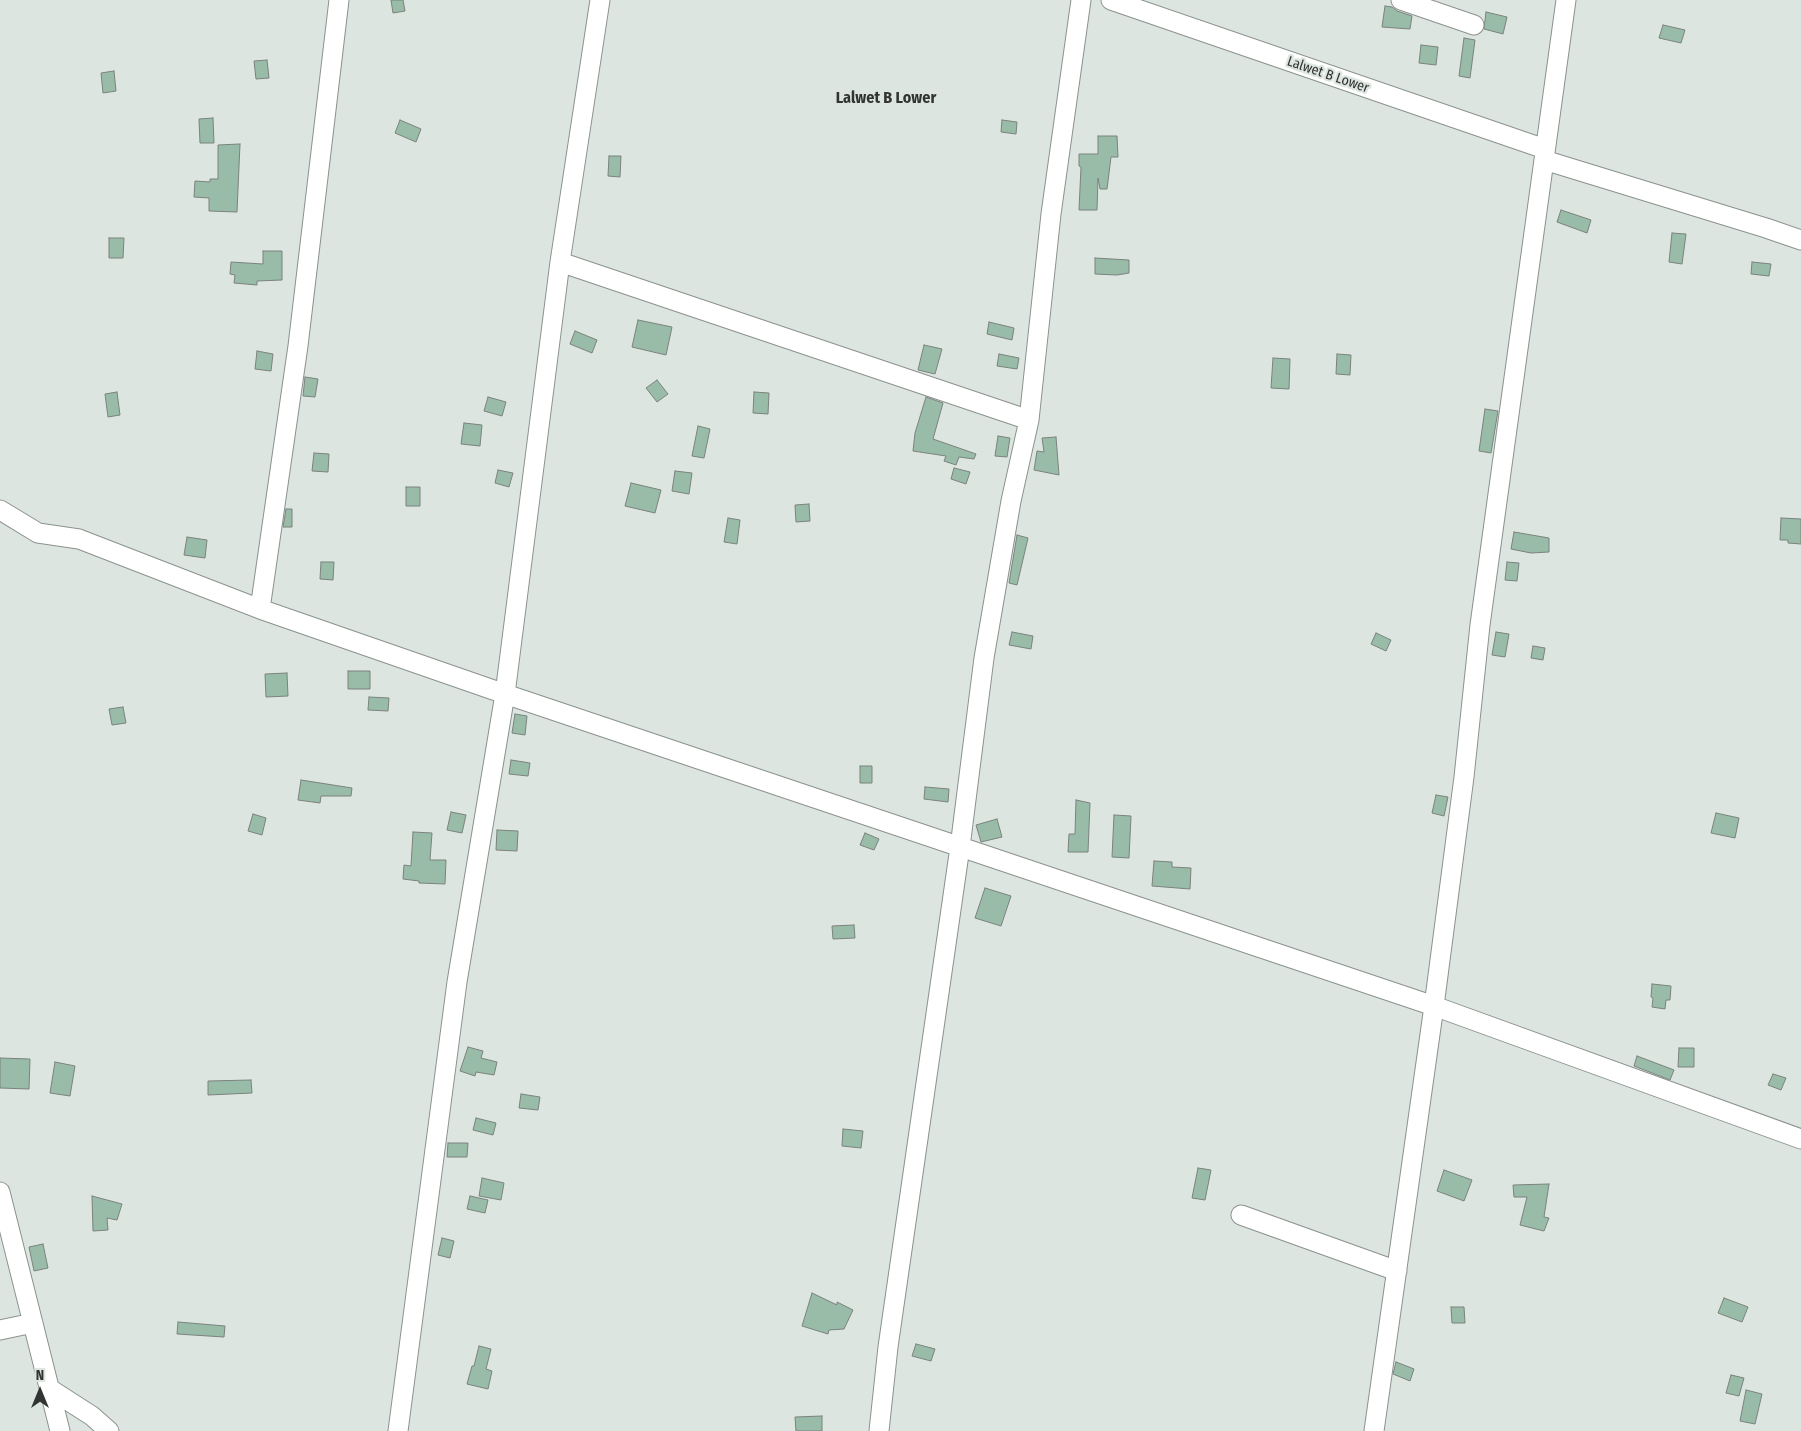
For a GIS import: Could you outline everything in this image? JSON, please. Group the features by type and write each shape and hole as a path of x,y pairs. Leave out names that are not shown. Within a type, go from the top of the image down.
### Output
{"street":[{"path":"260,609 298,346 339,0"},
{"path":"398,1431 458,982 504,694 560,262 600,0"},
{"path":"879,1431 888,1347 960,847 984,658 1011,501 1029,420 1051,214 1081,0"},
{"name":"Lalwet B Lower","path":"1111,0 1544,155 1801,240"},
{"path":"1401,0 1474,25"},
{"path":"1374,1431 1434,1006 1464,777 1480,624 1566,0"},
{"path":"560,262 1029,420"},
{"path":"0,510 38,533 79,539 260,609 504,694 1434,1006 1801,1139"},
{"path":"0,1192 60,1431"},
{"path":"1241,1215 1396,1271"},
{"path":"0,1330 33,1323"},
{"path":"50,1389 92,1416 109,1431"}],"building":[{"path":"391,0 403,0 405,11 393,13"},
{"path":"1385,6 1412,16 1410,29 1382,27"},
{"path":"1486,12 1507,17 1503,34 1484,29"},
{"path":"1663,25 1685,30 1681,43 1659,38"},
{"path":"1464,38 1475,40 1470,78 1459,76"},
{"path":"1421,45 1438,47 1436,65 1419,63"},
{"path":"267,60 269,78 256,79 254,61"},
{"path":"114,71 116,91 103,93 101,73"},
{"path":"213,118 214,143 200,143 199,119"},
{"path":"400,120 421,129 416,142 395,133"},
{"path":"1002,120 1017,122 1016,134 1001,132"},
{"path":"1098,136 1117,136 1118,157 1111,157 1107,189 1100,189 1098,178 1097,210 1079,210 1081,167 1079,166 1079,154 1098,154"},
{"path":"240,144 237,212 209,211 209,198 194,197 195,181 210,182 210,179 218,179 218,145"},
{"path":"609,156 621,156 620,177 608,176"},
{"path":"1561,210 1591,220 1587,233 1557,222"},
{"path":"1672,233 1686,234 1682,264 1669,262"},
{"path":"109,238 124,238 123,258 109,258"},
{"path":"263,251 282,251 282,280 257,281 257,285 234,283 235,275 230,274 231,262 263,264"},
{"path":"1095,258 1129,260 1129,273 1117,275 1095,274"},
{"path":"1752,262 1771,264 1769,276 1751,274"},
{"path":"638,320 672,327 666,355 632,347"},
{"path":"989,322 1014,328 1012,340 987,334"},
{"path":"575,331 597,340 592,353 570,344"},
{"path":"924,345 942,349 935,374 918,370"},
{"path":"257,351 273,354 271,371 255,369"},
{"path":"999,354 1019,358 1017,369 997,366"},
{"path":"1337,354 1351,355 1350,375 1336,374"},
{"path":"1273,358 1290,359 1289,389 1271,388"},
{"path":"305,377 318,379 315,397 303,396"},
{"path":"657,380 668,394 657,402 646,388"},
{"path":"117,392 120,415 108,417 105,394"},
{"path":"754,392 769,393 768,414 753,413"},
{"path":"488,397 506,402 502,416 484,411"},
{"path":"926,397 943,403 933,439 976,454 974,459 959,457 956,465 944,461 946,456 913,451 915,433"},
{"path":"1485,409 1498,411 1491,453 1479,451"},
{"path":"464,423 482,425 480,446 461,444"},
{"path":"698,426 710,429 704,458 692,456"},
{"path":"998,436 1010,438 1007,457 995,456"},
{"path":"1056,437 1059,475 1034,470 1037,451 1044,452 1042,438"},
{"path":"314,453 329,454 328,472 312,471"},
{"path":"954,468 970,472 966,484 951,479"},
{"path":"498,470 513,473 509,487 495,483"},
{"path":"675,471 692,473 689,494 672,491"},
{"path":"631,483 661,490 655,513 625,506"},
{"path":"406,487 420,487 420,506 406,506"},
{"path":"809,504 810,521 796,522 795,505"},
{"path":"286,509 292,509 292,527 283,527"},
{"path":"728,518 740,520 737,544 724,542"},
{"path":"1781,518 1801,519 1801,544 1780,540"},
{"path":"1514,532 1549,538 1549,552 1531,553 1511,549"},
{"path":"1017,535 1028,538 1017,585 1009,583"},
{"path":"187,537 207,540 205,558 184,555"},
{"path":"321,562 334,562 333,580 320,579"},
{"path":"1507,562 1519,563 1517,581 1505,580"},
{"path":"1012,632 1033,636 1031,649 1009,645"},
{"path":"1496,632 1509,634 1505,657 1492,655"},
{"path":"1376,633 1391,640 1386,651 1371,644"},
{"path":"1533,646 1545,648 1543,660 1531,658"},
{"path":"348,671 370,671 370,689 348,689"},
{"path":"287,673 288,696 266,697 265,674"},
{"path":"369,697 389,698 388,711 368,710"},
{"path":"123,707 126,723 112,725 109,709"},
{"path":"515,714 527,716 525,735 512,733"},
{"path":"511,760 530,763 528,776 509,774"},
{"path":"860,766 872,766 872,783 860,783"},
{"path":"301,780 352,788 351,796 321,796 320,803 298,800"},
{"path":"925,787 949,789 948,802 924,799"},
{"path":"1436,795 1448,797 1444,816 1432,813"},
{"path":"1076,800 1090,803 1088,852 1068,852 1069,834 1075,834"},
{"path":"451,812 466,815 462,833 447,830"},
{"path":"1716,813 1739,818 1735,838 1711,833"},
{"path":"253,814 266,818 262,835 248,831"},
{"path":"1114,815 1131,816 1129,858 1112,857"},
{"path":"997,819 1002,837 981,842 976,825"},
{"path":"497,830 518,831 517,851 496,850"},
{"path":"413,832 432,833 430,860 446,860 445,884 419,883 419,881 403,879 404,865 411,866"},
{"path":"865,833 879,839 874,850 860,845"},
{"path":"1154,861 1172,862 1172,867 1191,868 1190,889 1152,886"},
{"path":"985,888 1011,896 1001,926 975,918"},
{"path":"854,925 855,938 833,939 832,926"},
{"path":"1652,984 1671,986 1670,1000 1666,1000 1665,1009 1652,1007"},
{"path":"468,1047 483,1051 481,1058 497,1062 494,1075 476,1072 475,1076 460,1071"},
{"path":"1679,1048 1694,1048 1694,1067 1678,1067"},
{"path":"1637,1056 1674,1070 1670,1080 1634,1066"},
{"path":"0,1058 30,1059 29,1089 0,1088"},
{"path":"55,1062 75,1066 70,1096 50,1093"},
{"path":"1773,1074 1786,1078 1781,1090 1768,1085"},
{"path":"251,1080 252,1093 208,1095 208,1081"},
{"path":"521,1094 540,1097 538,1110 519,1108"},
{"path":"476,1118 496,1123 493,1135 473,1130"},
{"path":"843,1129 863,1131 861,1148 842,1146"},
{"path":"448,1143 468,1143 467,1157 447,1157"},
{"path":"1198,1168 1211,1170 1205,1200 1192,1198"},
{"path":"1444,1170 1472,1180 1464,1201 1437,1191"},
{"path":"482,1178 504,1183 501,1200 479,1196"},
{"path":"1549,1184 1544,1217 1549,1218 1544,1231 1520,1225 1527,1197 1514,1197 1513,1185"},
{"path":"92,1196 122,1204 117,1220 107,1218 108,1230 93,1231"},
{"path":"470,1196 488,1200 485,1213 467,1209"},
{"path":"442,1238 454,1241 450,1258 438,1255"},
{"path":"43,1244 48,1268 34,1271 29,1247"},
{"path":"812,1293 837,1305 837,1302 853,1310 844,1329 829,1330 828,1334 802,1326"},
{"path":"1724,1298 1748,1307 1742,1322 1718,1313"},
{"path":"1451,1307 1464,1307 1465,1323 1452,1323"},
{"path":"178,1322 225,1326 224,1337 177,1334"},
{"path":"916,1344 935,1349 931,1361 912,1356"},
{"path":"479,1346 491,1349 486,1369 492,1371 488,1389 467,1384"},
{"path":"1396,1362 1414,1369 1410,1381 1393,1374"},
{"path":"1731,1375 1744,1378 1739,1396 1726,1393"},
{"path":"1746,1390 1762,1394 1755,1424 1740,1421"},
{"path":"822,1416 822,1431 796,1431 795,1417"}],"district":[{"name":"Lalwet B Lower","path":"886,99"}]}
